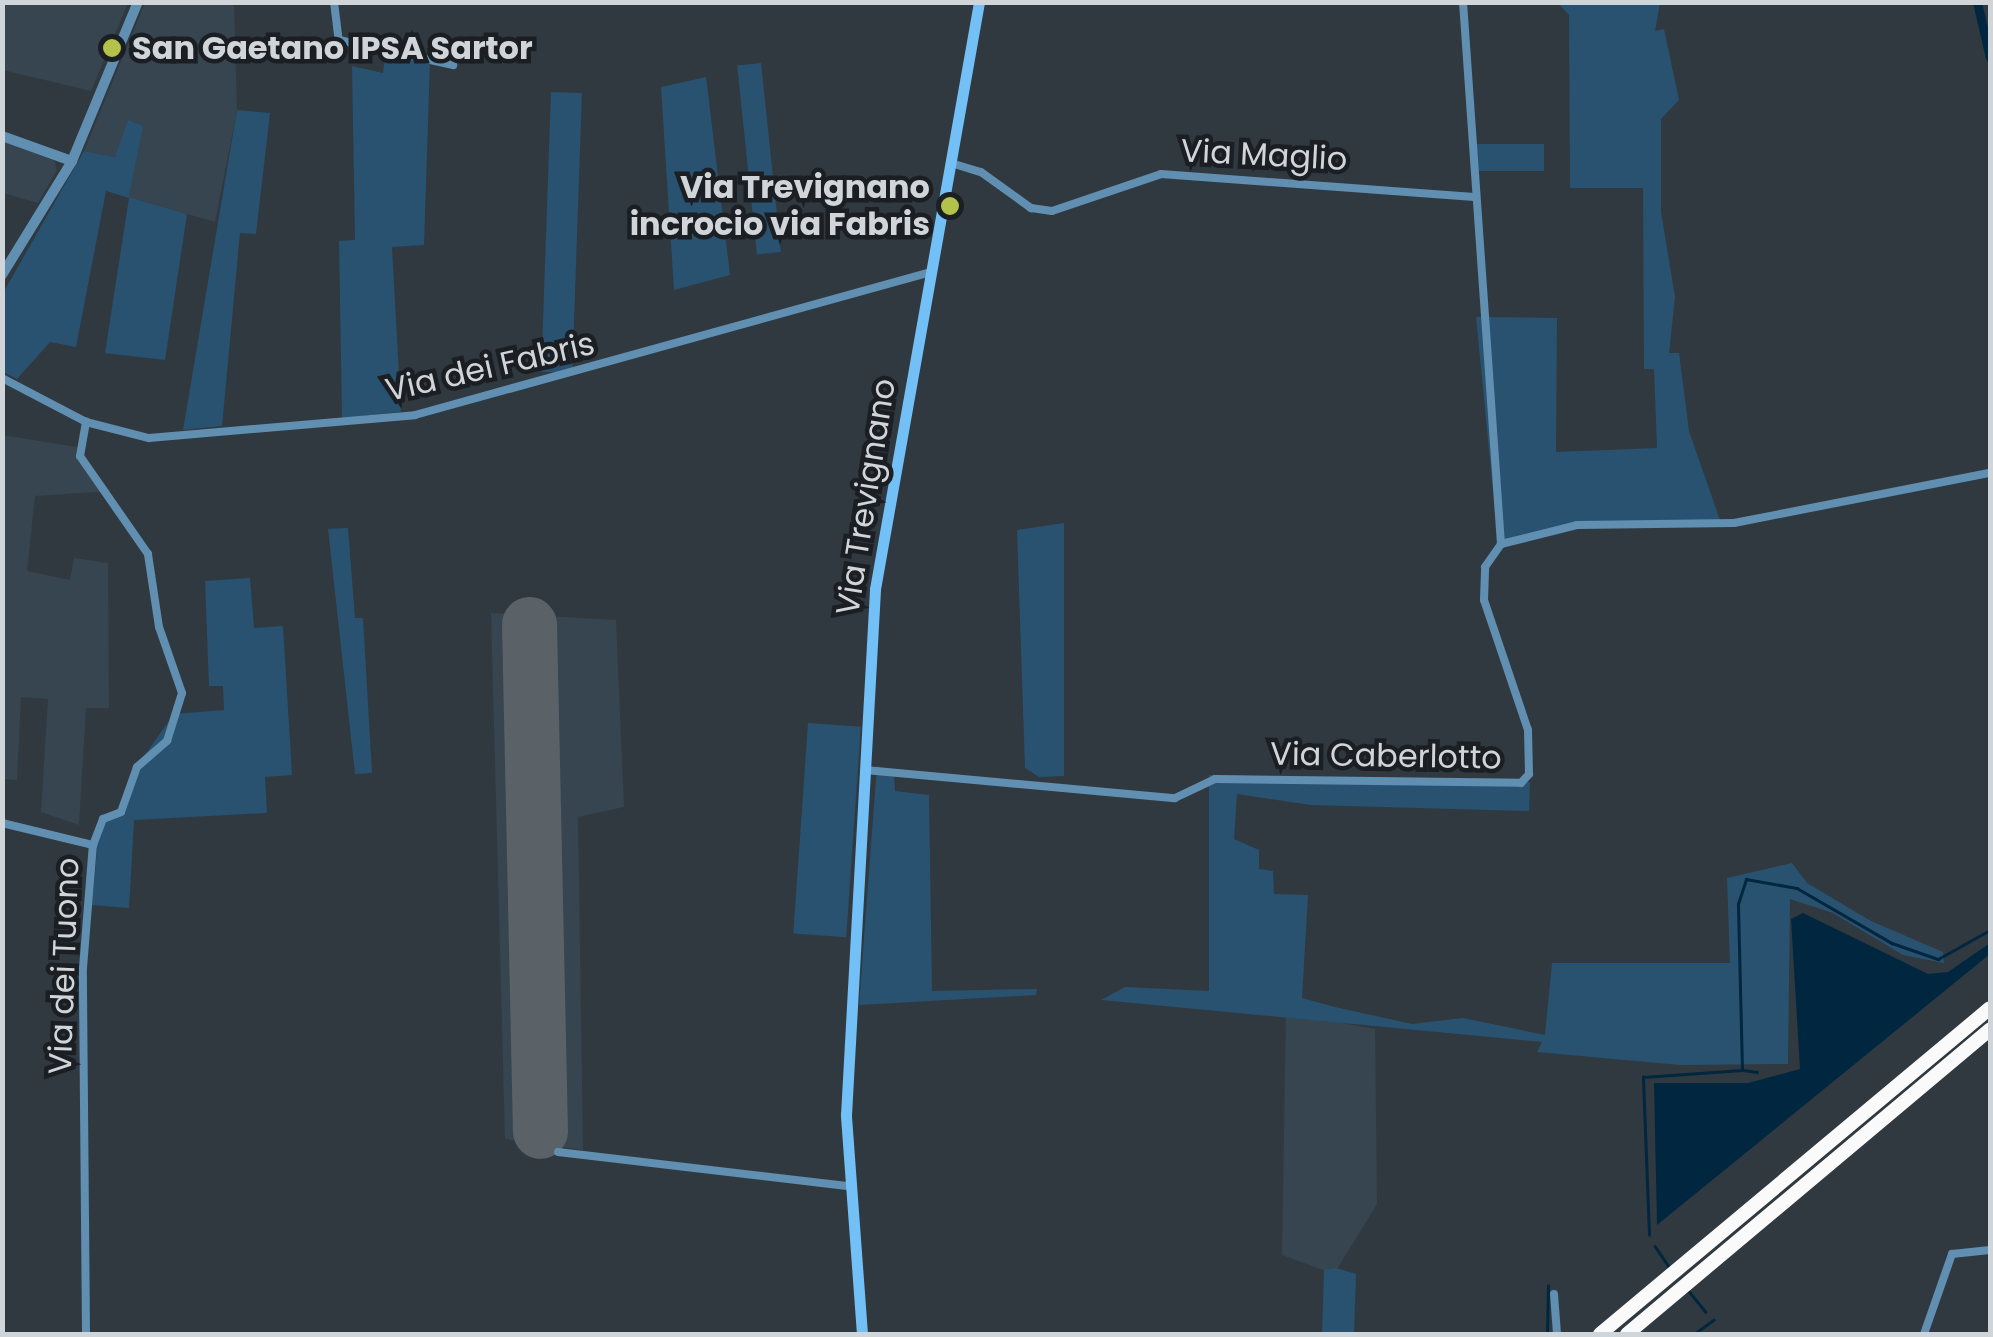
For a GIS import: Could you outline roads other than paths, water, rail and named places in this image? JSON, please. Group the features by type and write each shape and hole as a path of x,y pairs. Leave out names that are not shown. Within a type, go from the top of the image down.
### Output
{"highway":[{"path":"1600,1334 1990,1008"},
{"path":"1627,1334 1990,1029"}],"main road":[{"name":"Via Trevignano","path":"862,1334 848,1186 852,1005 881,544 980,2"}],"street":[{"path":"2,275 72,161 138,2"},
{"path":"334,2 338,40 452,65"},
{"path":"1463,2 1501,544 1577,525 1734,523 1990,473"},
{"path":"2,136 72,161"},
{"name":"Via Maglio","path":"952,163 982,172 1031,208 1052,210 1161,174 1474,197"},
{"name":"Via dei Fabris","path":"2,378 86,422 149,438 415,416 931,272"},
{"name":"Via dei Tuono","path":"86,422 80,456 148,554 159,626 182,693 167,741 137,767 121,812 103,818 93,845 82,968 86,1334"},
{"name":"Via Caberlotto","path":"864,770 1175,798 1215,779 1520,783 1529,774 1528,730 1484,600 1486,567 1501,544"},
{"path":"2,823 93,845"},
{"path":"558,1152 848,1186"},
{"path":"1924,1334 1952,1254 1990,1250"},
{"path":"1554,1294 1557,1334"}],"waterway":[{"path":"1977,2 1990,58"},
{"path":"1649,1235 1643,1077 1742,1070 1738,904 1746,879 1797,888 1892,943 1938,959 1990,930"},
{"path":"1743,1070 1757,1072"},
{"path":"1655,1246 1670,1268"},
{"path":"1547,1334 1548,1286"},
{"path":"1688,1290 1706,1312"},
{"path":"1694,1334 1713,1320"}],"place":[{"name":"San Gaetano IPSA Sartor","path":"112,48"},
{"name":"Via Trevignano incrocio via Fabris","path":"950,206"}]}
